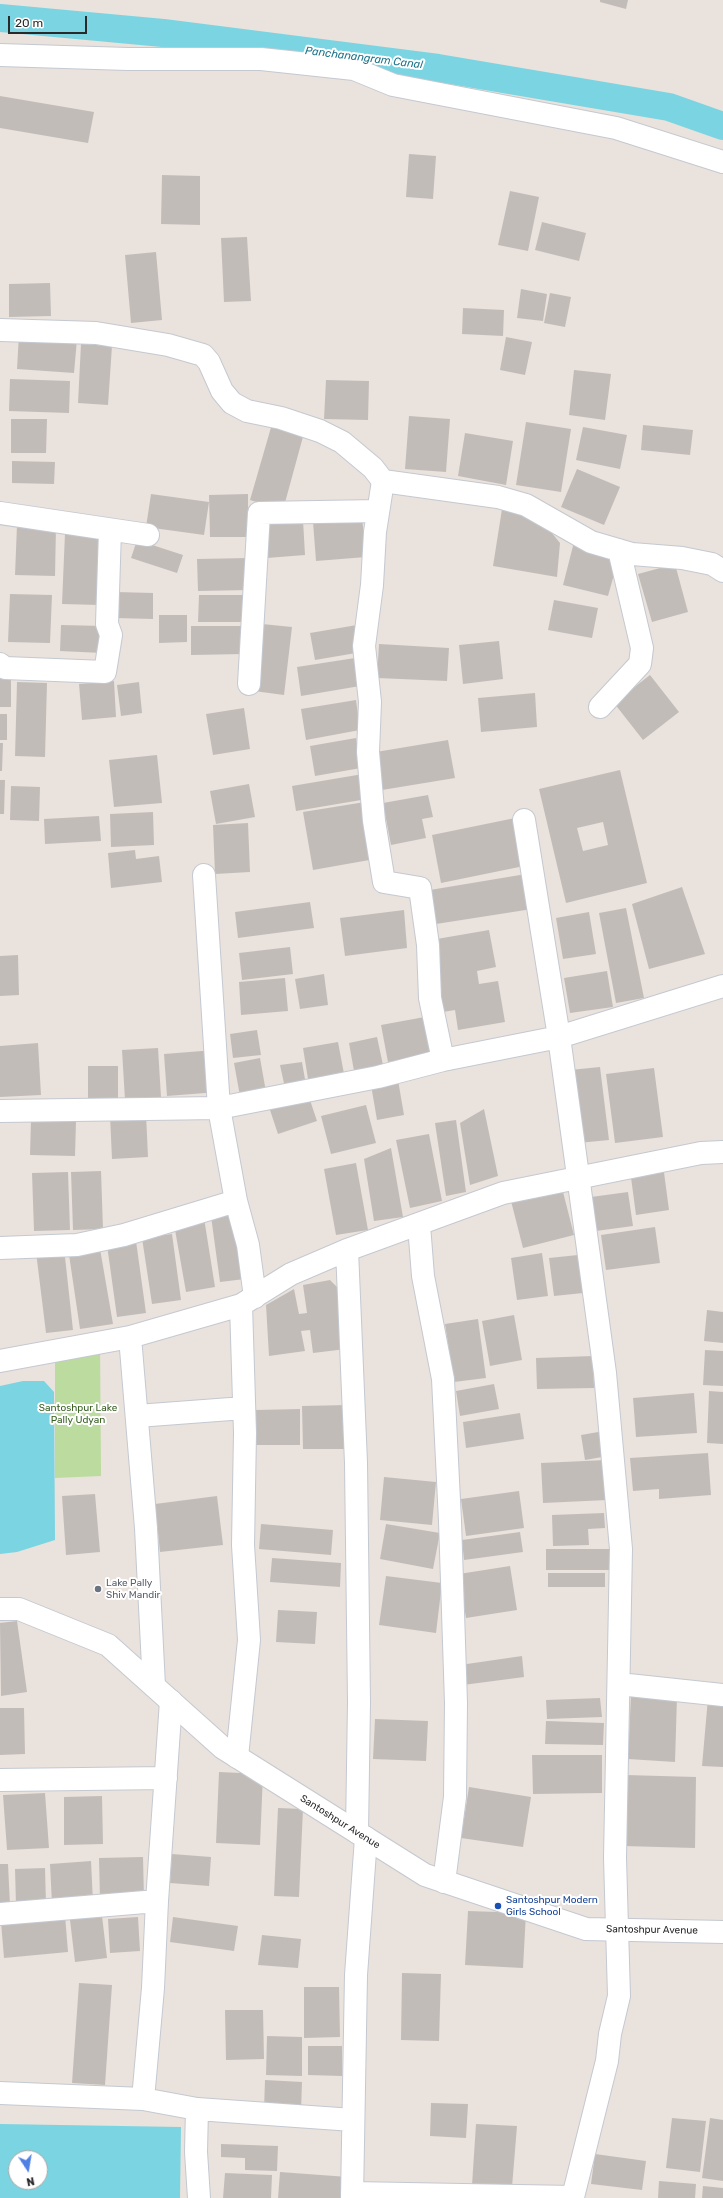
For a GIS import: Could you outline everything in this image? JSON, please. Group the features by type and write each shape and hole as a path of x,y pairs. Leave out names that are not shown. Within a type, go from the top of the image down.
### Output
{"street":[{"path":"0,55 128,59 261,59 354,69 393,85 616,128 723,162"},
{"path":"0,330 96,333 168,345 203,355 209,362 222,391 232,403 247,411 281,418 320,431 342,442 373,468 383,481 498,497 526,505 591,542 632,554 712,564 723,571"},
{"path":"383,481 378,511 364,646 370,702 368,752 374,822 384,882 420,888 428,945 430,998 443,1060"},
{"path":"249,684 259,513 378,511"},
{"path":"0,513 148,535"},
{"path":"0,664 5,668 105,672 111,635 107,624 110,530"},
{"path":"600,707 640,664 642,648 619,550"},
{"path":"347,1250 356,1463 362,1835 356,1975 352,2195 573,2197 607,2061 610,2034 618,1996 615,1858 620,1684 621,1550 605,1373 559,1037 524,820"},
{"path":"204,875 219,1108 236,1201 248,1245 248,1301 244,1408 243,1545 249,1640 238,1757"},
{"path":"0,1111 219,1108 378,1077 443,1060 559,1037 662,1003 723,986"},
{"path":"0,1361 130,1337 248,1301 292,1274 347,1250 503,1193 702,1153 723,1152"},
{"path":"0,1248 77,1244 118,1237 236,1201"},
{"path":"419,1224 423,1276 443,1379 450,1521 456,1703 455,1797 444,1882"},
{"path":"130,1337 146,1528 154,1686"},
{"path":"137,1416 244,1408"},
{"name":"Santoshpur Avenue","path":"0,1609 19,1609 108,1645 223,1748 425,1875 586,1929 723,1932"},
{"path":"620,1684 723,1695"},
{"path":"143,2099 153,1988 157,1901 171,1701"},
{"path":"0,1780 166,1778"},
{"path":"0,1914 157,1901"},
{"path":"0,2093 143,2099 197,2109 353,2120"},
{"path":"197,2109 196,2152 199,2198"}],"green space":[{"name":"Santoshpur Lake Pally Udyan","path":"100,1343 101,1476 55,1478 55,1351"}],"water":[{"path":"23,1381 44,1381 54,1392 55,1540 17,1552 0,1554 0,1386"},
{"path":"0,2124 181,2127 180,2198 0,2198"}],"building":[{"path":"600,0 628,0 626,9 600,2"},
{"path":"0,96 94,112 88,143 0,128"},
{"path":"409,154 436,156 433,199 406,197"},
{"path":"162,175 200,176 200,225 161,224"},
{"path":"510,191 539,197 528,251 498,245"},
{"path":"542,222 586,233 579,261 535,250"},
{"path":"247,237 251,301 224,302 221,238"},
{"path":"156,252 162,320 131,323 125,255"},
{"path":"50,283 51,316 9,317 9,284"},
{"path":"521,289 547,294 543,321 517,318"},
{"path":"550,293 571,297 565,327 544,323"},
{"path":"463,308 504,310 503,336 462,334"},
{"path":"19,334 77,339 74,373 17,369"},
{"path":"506,337 532,342 525,375 500,370"},
{"path":"81,344 112,346 108,405 78,403"},
{"path":"574,370 611,374 605,420 569,415"},
{"path":"10,379 70,381 69,413 9,411"},
{"path":"326,380 369,381 368,420 324,419"},
{"path":"409,416 450,419 446,472 405,469"},
{"path":"11,419 47,419 46,453 11,453"},
{"path":"526,422 571,429 561,492 516,485"},
{"path":"272,424 304,433 283,510 250,500"},
{"path":"643,425 693,430 690,455 641,450"},
{"path":"583,427 627,435 620,469 576,460"},
{"path":"465,433 513,441 506,485 458,476"},
{"path":"12,461 55,462 54,484 12,483"},
{"path":"577,469 620,487 604,525 561,507"},
{"path":"151,494 209,502 204,535 146,527"},
{"path":"248,494 248,537 210,537 209,495"},
{"path":"502,509 538,516 560,543 557,577 493,566"},
{"path":"362,517 366,557 316,561 313,522"},
{"path":"303,520 305,555 267,558 264,523"},
{"path":"17,525 56,526 55,576 15,575"},
{"path":"65,533 101,534 99,605 62,604"},
{"path":"137,540 183,555 177,573 131,558"},
{"path":"574,542 620,553 608,596 563,585"},
{"path":"249,558 250,590 198,591 197,559"},
{"path":"675,564 688,612 652,622 638,574"},
{"path":"116,592 153,593 153,619 115,618"},
{"path":"10,594 52,595 50,643 8,642"},
{"path":"199,595 243,595 242,622 198,622"},
{"path":"554,600 598,608 592,638 548,630"},
{"path":"159,615 187,615 187,642 159,643"},
{"path":"262,624 292,627 284,695 254,691"},
{"path":"61,625 103,626 102,653 60,651"},
{"path":"357,625 362,652 315,660 310,633"},
{"path":"191,626 245,626 244,654 191,655"},
{"path":"499,641 503,679 463,684 459,645"},
{"path":"379,644 449,648 447,681 377,678"},
{"path":"355,658 360,686 301,696 297,667"},
{"path":"650,675 679,712 643,740 614,703"},
{"path":"0,678 11,680 11,707 0,707"},
{"path":"114,681 116,717 82,720 79,684"},
{"path":"17,682 47,683 45,757 15,756"},
{"path":"139,682 142,713 121,716 117,685"},
{"path":"535,693 537,727 481,732 478,698"},
{"path":"356,700 360,730 306,740 301,709"},
{"path":"244,708 250,749 213,755 206,714"},
{"path":"0,714 7,714 7,740 0,740"},
{"path":"356,738 361,768 315,776 310,746"},
{"path":"448,740 455,778 382,790 376,752"},
{"path":"0,743 3,743 2,771 0,771"},
{"path":"157,755 162,803 114,807 109,760"},
{"path":"620,770 647,883 566,903 539,789","holes":["603,822 608,845 583,851 577,828"]},
{"path":"363,774 367,799 296,811 292,786"},
{"path":"0,780 5,780 4,814 0,814"},
{"path":"249,784 255,817 216,824 210,791"},
{"path":"11,786 40,787 39,821 10,820"},
{"path":"428,795 433,817 422,819 426,838 391,845 383,803"},
{"path":"365,802 375,859 313,870 303,812"},
{"path":"153,812 154,845 111,847 110,814"},
{"path":"99,816 101,841 45,844 44,819"},
{"path":"515,818 524,866 441,883 432,835"},
{"path":"248,823 250,872 215,874 213,825"},
{"path":"135,850 136,859 159,856 162,882 111,888 108,853"},
{"path":"526,874 532,909 436,924 430,890"},
{"path":"682,887 705,954 649,969 632,904"},
{"path":"310,902 314,928 238,938 235,912"},
{"path":"626,908 644,998 616,1003 599,913"},
{"path":"404,910 407,948 345,956 340,918"},
{"path":"589,912 596,954 563,959 556,918"},
{"path":"489,930 496,967 477,971 479,984 498,981 505,1022 458,1030 455,1010 443,1012 431,940"},
{"path":"290,947 293,974 242,980 239,953"},
{"path":"18,955 19,995 0,996 0,956"},
{"path":"607,971 613,1007 570,1013 564,978"},
{"path":"324,974 328,1005 300,1009 295,979"},
{"path":"285,978 288,1011 241,1015 239,982"},
{"path":"430,1016 437,1053 388,1062 381,1025"},
{"path":"257,1030 261,1055 233,1058 230,1034"},
{"path":"377,1037 383,1065 354,1071 349,1043"},
{"path":"338,1042 345,1079 309,1085 303,1048"},
{"path":"38,1043 41,1095 0,1097 0,1046"},
{"path":"158,1048 161,1097 125,1100 122,1050"},
{"path":"215,1050 218,1092 167,1096 164,1054"},
{"path":"260,1058 266,1092 240,1096 234,1063"},
{"path":"302,1062 306,1085 285,1088 280,1065"},
{"path":"88,1066 118,1066 118,1098 88,1099"},
{"path":"600,1067 609,1140 578,1143 570,1070"},
{"path":"654,1068 663,1137 615,1143 606,1074"},
{"path":"398,1080 404,1115 377,1120 371,1085"},
{"path":"309,1097 317,1121 278,1134 270,1110"},
{"path":"366,1105 376,1143 331,1154 321,1116"},
{"path":"484,1109 498,1176 470,1185 460,1123"},
{"path":"146,1114 148,1157 112,1159 110,1116"},
{"path":"31,1120 76,1121 75,1156 30,1155"},
{"path":"456,1120 466,1192 446,1196 435,1123"},
{"path":"429,1134 442,1201 410,1208 396,1140"},
{"path":"391,1148 403,1217 374,1221 364,1159"},
{"path":"356,1163 368,1230 336,1235 324,1169"},
{"path":"663,1165 669,1210 636,1215 630,1170"},
{"path":"101,1171 103,1229 73,1230 71,1172"},
{"path":"68,1172 70,1230 34,1231 32,1173"},
{"path":"562,1188 574,1235 523,1248 511,1201"},
{"path":"628,1192 633,1226 596,1231 591,1197"},
{"path":"235,1206 245,1279 220,1282 210,1209"},
{"path":"204,1218 215,1287 186,1292 174,1224"},
{"path":"655,1227 660,1263 606,1270 601,1235"},
{"path":"172,1234 181,1300 152,1304 142,1238"},
{"path":"136,1241 146,1313 117,1317 107,1245"},
{"path":"99,1243 113,1324 80,1329 68,1248"},
{"path":"64,1248 73,1330 46,1333 36,1252"},
{"path":"542,1253 548,1296 517,1300 511,1258"},
{"path":"578,1255 583,1293 554,1296 549,1258"},
{"path":"330,1280 339,1289 346,1349 313,1353 310,1330 301,1331 305,1351 269,1356 266,1305 294,1289 299,1314 307,1313 303,1285"},
{"path":"707,1310 723,1312 723,1343 704,1341"},
{"path":"514,1315 522,1360 490,1366 482,1321"},
{"path":"478,1319 486,1378 454,1382 445,1324"},
{"path":"705,1350 723,1351 723,1386 703,1385"},
{"path":"593,1356 594,1388 537,1389 536,1358"},
{"path":"494,1384 499,1409 460,1416 456,1391"},
{"path":"709,1391 723,1392 723,1444 707,1443"},
{"path":"694,1393 697,1433 636,1437 633,1398"},
{"path":"348,1405 349,1449 303,1449 302,1406"},
{"path":"300,1409 300,1445 256,1445 256,1410"},
{"path":"520,1413 524,1439 466,1448 463,1422"},
{"path":"604,1431 608,1456 585,1460 581,1435"},
{"path":"708,1453 711,1495 659,1499 659,1489 633,1491 630,1458"},
{"path":"606,1460 607,1500 543,1503 541,1463"},
{"path":"384,1477 436,1482 432,1525 380,1520"},
{"path":"519,1491 524,1528 466,1536 461,1499"},
{"path":"95,1494 100,1552 66,1555 62,1496"},
{"path":"217,1496 223,1545 160,1552 155,1504"},
{"path":"604,1513 605,1528 588,1529 589,1545 553,1546 552,1515"},
{"path":"261,1524 333,1530 331,1555 259,1549"},
{"path":"386,1524 440,1533 433,1569 380,1559"},
{"path":"520,1532 523,1552 464,1560 462,1540"},
{"path":"546,1549 611,1549 611,1570 546,1570"},
{"path":"272,1558 341,1563 340,1587 270,1582"},
{"path":"510,1566 517,1610 466,1618 459,1574"},
{"path":"548,1573 605,1573 605,1587 548,1587"},
{"path":"386,1576 442,1583 436,1633 379,1625"},
{"path":"278,1610 317,1612 315,1644 276,1642"},
{"path":"17,1621 27,1692 1,1696 0,1623"},
{"path":"522,1656 524,1677 463,1685 460,1665"},
{"path":"631,1695 677,1697 675,1762 628,1759"},
{"path":"600,1698 602,1717 547,1719 546,1700"},
{"path":"708,1698 723,1699 723,1767 702,1766"},
{"path":"0,1708 24,1708 25,1754 0,1755"},
{"path":"375,1719 428,1721 426,1761 373,1759"},
{"path":"546,1721 604,1723 603,1745 545,1744"},
{"path":"532,1755 602,1755 602,1793 533,1794"},
{"path":"219,1772 263,1774 260,1845 216,1843"},
{"path":"626,1775 696,1777 695,1848 624,1846"},
{"path":"469,1787 531,1797 523,1847 461,1838"},
{"path":"45,1793 49,1848 7,1850 3,1795"},
{"path":"102,1796 103,1844 64,1845 64,1797"},
{"path":"278,1808 303,1809 299,1897 274,1896"},
{"path":"172,1854 211,1857 209,1886 170,1883"},
{"path":"143,1857 144,1899 100,1900 99,1858"},
{"path":"91,1861 93,1902 52,1904 50,1864"},
{"path":"0,1864 8,1864 10,1905 0,1906"},
{"path":"45,1868 46,1904 16,1905 15,1869"},
{"path":"468,1911 526,1913 523,1968 465,1965"},
{"path":"65,1915 68,1952 4,1958 1,1922"},
{"path":"102,1916 107,1958 75,1962 70,1920"},
{"path":"138,1917 140,1951 110,1953 108,1919"},
{"path":"173,1917 238,1926 234,1951 170,1942"},
{"path":"262,1935 301,1939 298,1968 258,1965"},
{"path":"402,1973 441,1974 439,2041 401,2040"},
{"path":"79,1983 112,1985 105,2085 72,2083"},
{"path":"304,1987 339,1987 340,2037 304,2038"},
{"path":"225,2010 263,2010 264,2059 226,2060"},
{"path":"267,2036 302,2037 302,2076 266,2075"},
{"path":"308,2046 342,2046 342,2076 308,2075"},
{"path":"265,2080 302,2082 301,2111 264,2109"},
{"path":"431,2103 468,2104 466,2138 430,2136"},
{"path":"672,2118 706,2121 700,2172 666,2168"},
{"path":"710,2118 723,2120 723,2181 702,2178"},
{"path":"476,2124 517,2126 512,2187 472,2185"},
{"path":"221,2144 278,2146 277,2171 245,2170 245,2158 221,2157"},
{"path":"595,2154 646,2161 642,2190 591,2184"},
{"path":"280,2172 348,2177 346,2198 278,2198"},
{"path":"225,2173 272,2175 271,2198 223,2198"},
{"path":"659,2181 696,2184 695,2198 658,2198"},
{"path":"703,2186 723,2188 723,2198 702,2198"}],"waterway":[{"name":"Panchanangram Canal","path":"0,18 163,33 438,68 669,107 723,126"}],"place":[{"name":"Lake Pally Shiv Mandir","path":"98,1589"},
{"name":"Santoshpur Modern Girls School","path":"498,1906"}]}
